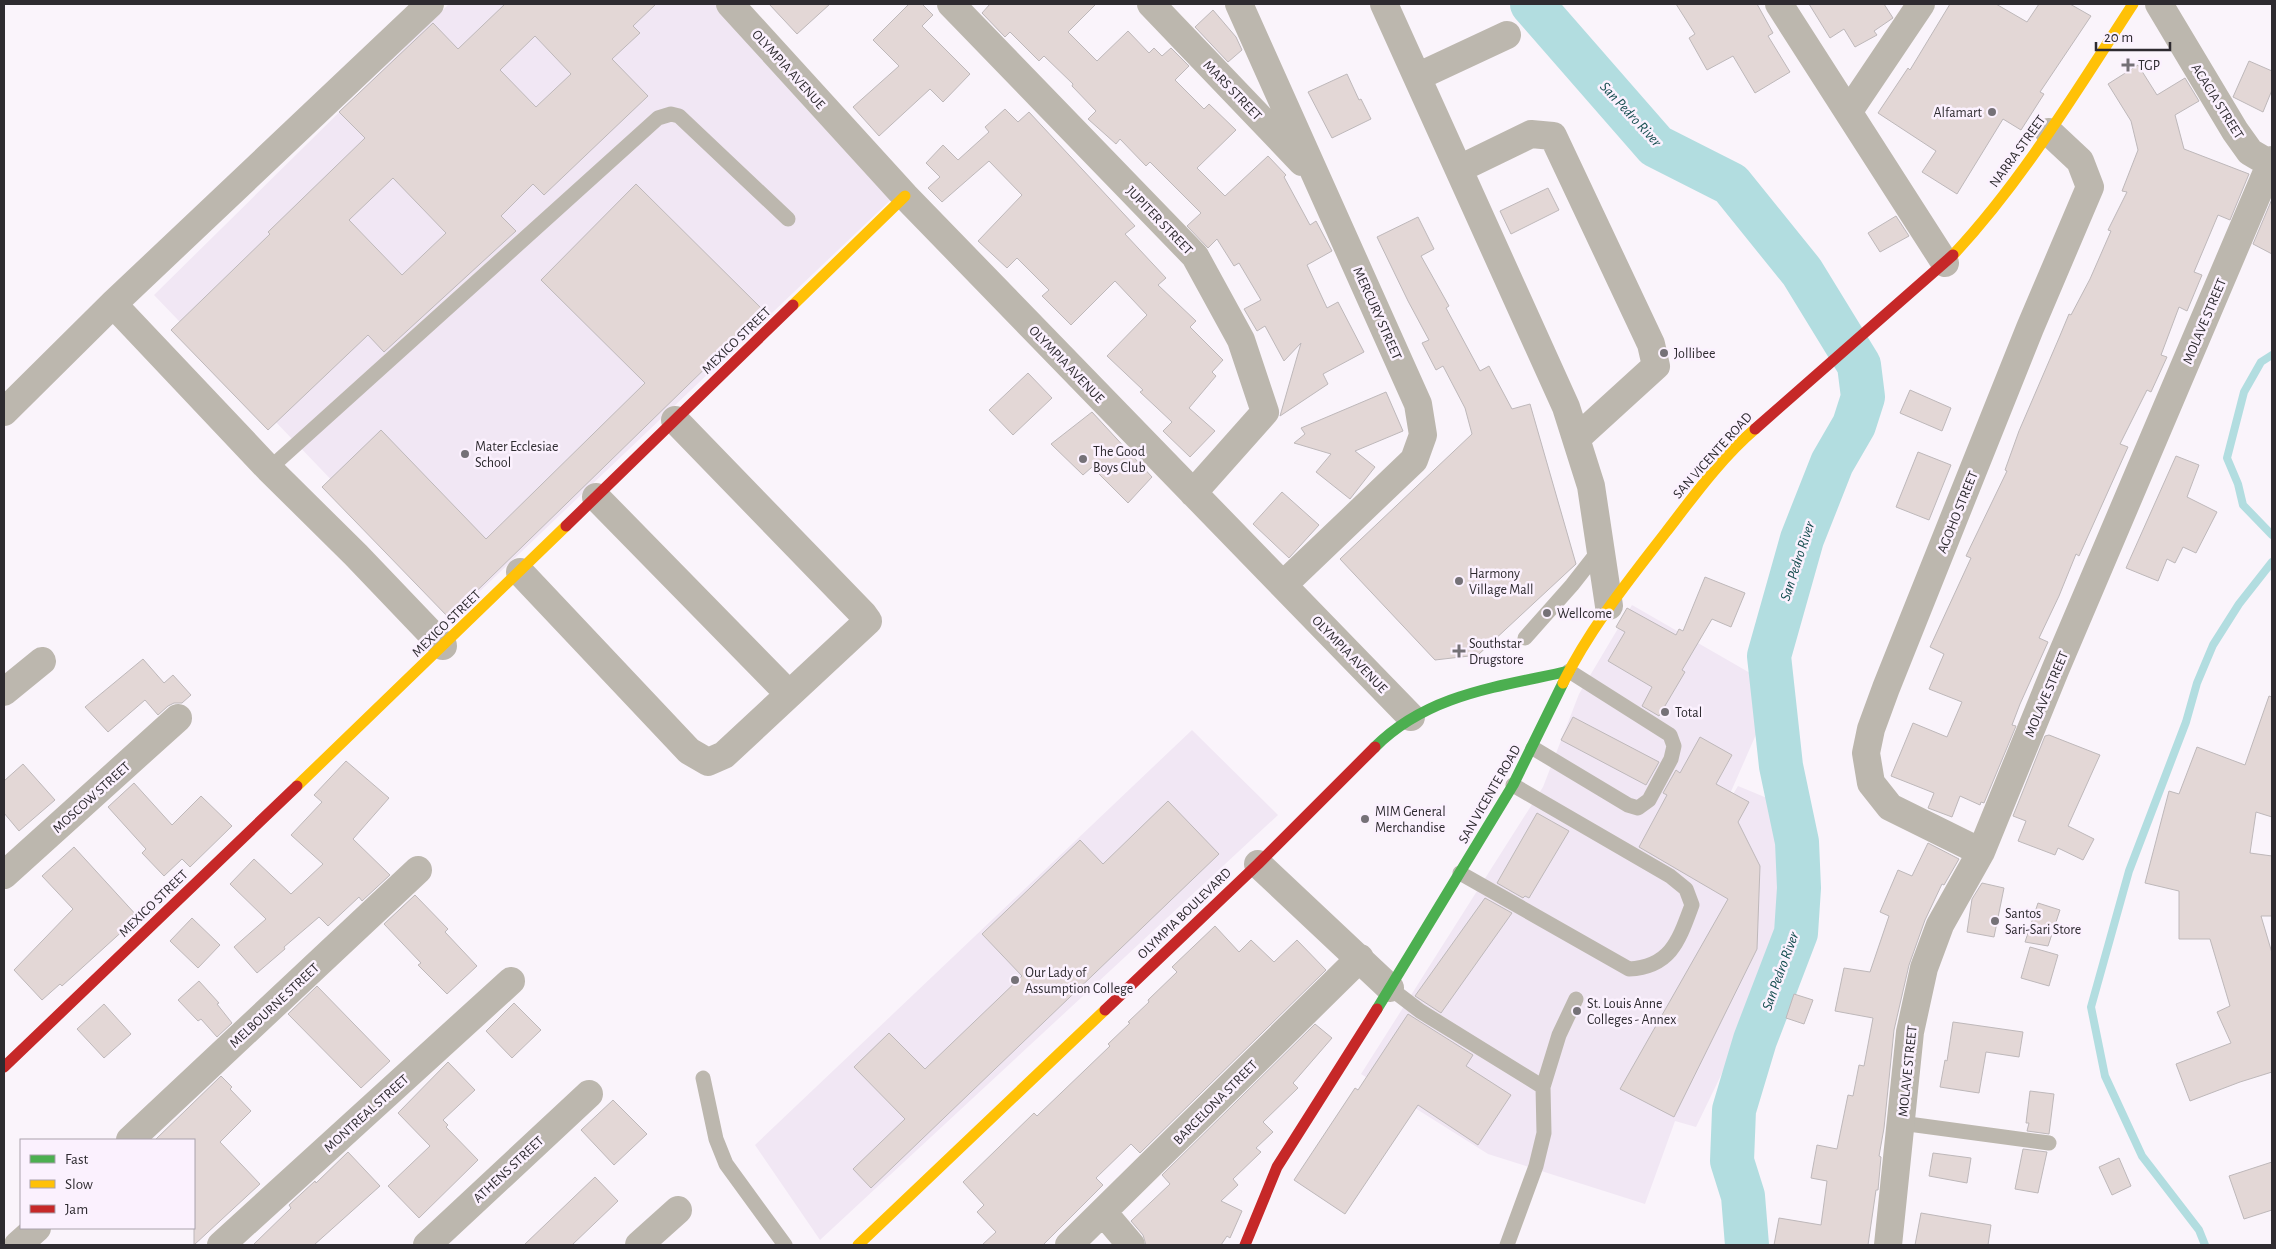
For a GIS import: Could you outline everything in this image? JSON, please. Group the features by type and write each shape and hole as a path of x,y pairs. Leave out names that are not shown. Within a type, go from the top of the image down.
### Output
{"main road":[{"name":"NARRA STREET","path":"1904,298 1945,263 1982,224 2049,132 2133,4"},
{"name":"MEXICO STREET","path":"4,1067 444,646 905,196"},
{"name":"SAN VICENTE ROAD","path":"1245,1245 1277,1167 1390,988 1513,785 1570,671 1609,606 1694,496 1743,439 1904,298"},
{"name":"OLYMPIA BOULEVARD","path":"858,1245 1258,864 1381,741 1411,717 1458,696 1570,671"}],"street":[{"path":"4,412 113,304 430,4"},
{"name":"OLYMPIA AVENUE","path":"730,4 905,196 1411,717"},
{"name":"JUPITER STREET","path":"951,4 1195,256 1240,340 1265,412 1193,493"},
{"name":"MARS STREET","path":"1151,4 1316,176"},
{"name":"MERCURY STREET","path":"1239,4 1418,404 1423,435 1414,460 1283,585"},
{"path":"1384,4 1562,398 1577,438 1591,486 1609,606"},
{"path":"1779,4 1945,263"},
{"path":"1849,111 1921,4"},
{"name":"ACACIA STREET","path":"2159,4 2235,131 2250,152 2272,163"},
{"path":"1416,77 1507,35"},
{"name":"AGOHO STREET","path":"1981,852 1890,807 1871,784 1866,753 1871,729 1886,688 2030,328 2090,187 2080,161 2049,132"},
{"path":"1460,170 1531,134 1553,136 1651,344 1656,366 1577,438"},
{"name":"MOLAVE STREET","path":"1888,1245 1910,1032 1924,968 1940,925 1981,852 2056,668 2272,163"},
{"path":"113,304 269,469 444,646"},
{"path":"520,572 689,751 708,762 724,755 868,622 864,614 675,420"},
{"path":"596,497 790,694"},
{"path":"4,692 42,661"},
{"name":"MOSCOW STREET","path":"4,875 178,718"},
{"path":"1258,864 1390,988"},
{"name":"MELBOURNE STREET","path":"131,1139 418,870"},
{"name":"BARCELONA STREET","path":"1069,1245 1360,958"},
{"name":"MONTREAL STREET","path":"221,1245 511,981"},
{"name":"ATHENS STREET","path":"427,1245 589,1094"},
{"path":"638,1245 678,1210"},
{"path":"1103,1212 1131,1245"},
{"path":"18,1245 35,1229"}],"lane":[{"path":"269,469 658,118 671,114 679,116 788,219"},
{"path":"1525,638 1572,586 1601,548"},
{"path":"1532,748 1628,805 1638,808 1649,800 1671,759 1674,746 1670,735 1570,671"},
{"path":"1460,873 1629,969 1646,968 1663,960 1682,934 1692,905 1686,889 1670,876 1513,785"},
{"path":"1390,988 1420,1012 1543,1087"},
{"path":"1507,1245 1536,1166 1544,1132 1543,1087 1559,1035 1576,999"},
{"path":"703,1078 716,1139 726,1164 785,1245"},
{"path":"1902,1123 2048,1143"}],"shaded area":[{"name":"Mater Ecclesiae School","path":"449,4 717,4 899,192 458,612 154,295"},
{"name":"St. Louis Anne Colleges - Annex","path":"1632,605 1757,677 1758,730 1722,812 1738,786 1767,798 1785,863 1783,947 1696,1127 1675,1121 1645,1204 1488,1154 1361,1074 1543,787 1579,694"},
{"name":"Our Lady of Assumption College","path":"1192,730 1278,815 820,1240 755,1145"}],"building":[{"path":"505,4 656,4 633,26 640,33 612,59 648,96 544,195 533,184 501,216 516,231 384,352 368,335 268,430 171,330 365,138 339,112 433,23 458,49","holes":["535,36 571,74 536,107 500,70","393,178 446,233 402,275 349,220"]},
{"path":"769,4 830,4 797,34"},
{"path":"909,4 922,4 933,15 922,26 970,74 943,102 930,89 879,136 853,107 899,66 873,40"},
{"path":"990,4 1096,4 1068,32 1097,61 1128,31 1149,53 1154,48 1162,56 1171,48 1189,66 1175,80 1204,109 1209,104 1236,130 1197,168 1225,196 1268,156 1286,175 1284,177 1310,225 1316,221 1332,251 1307,265 1327,308 1338,302 1364,352 1323,374 1328,384 1280,416 1301,343 1284,361 1265,326 1257,331 1244,309 1261,300 1239,263 1234,266 1217,239 1208,248 1187,226 1201,213 1150,162 1146,166 1120,139 1116,144 1088,119 1096,111 1072,86 1073,84 1044,56 1039,61 1010,32 1005,37 982,13"},
{"path":"1676,4 1757,4 1773,33 1768,36 1790,72 1755,93 1733,56 1707,70 1689,38 1695,34"},
{"path":"1809,4 1884,4 1893,18 1874,31 1877,35 1855,47 1844,29 1830,38"},
{"path":"1950,4 1996,4 2027,22 2039,4 2070,4 2091,16 2040,92 2044,94 2021,130 2003,119 1957,194 1922,172 1936,151 1878,113 1908,68 1910,70"},
{"path":"1213,10 1236,37 1242,50 1228,62 1195,27"},
{"path":"2249,61 2272,71 2272,90 2263,112 2233,97"},
{"path":"2138,65 2157,95 2185,78 2199,101 2175,115 2184,149 2249,174 2230,220 2218,215 2194,272 2202,275 2187,311 2179,307 2161,355 2167,357 2151,392 2147,390 2120,444 2128,447 2079,556 2076,554 2039,638 2048,642 2020,704 2012,725 2016,726 1984,803 1981,802 1980,805 1960,796 1952,817 1928,808 1934,793 1891,776 1913,723 1947,737 1962,702 1929,689 1944,654 1930,647 1971,558 1966,556 2007,471 2005,470 2019,431 2069,314 2071,315 2090,279 2111,231 2108,230 2127,192 2122,191 2138,150 2131,121 2108,84"},
{"path":"1347,74 1359,100 1361,99 1371,119 1332,138 1308,92"},
{"path":"1005,109 1018,122 1029,112 1135,226 1125,234 1166,278 1158,285 1196,321 1190,327 1223,360 1212,372 1216,376 1189,408 1215,431 1190,457 1163,431 1172,422 1140,392 1143,390 1107,356 1147,315 1115,281 1071,325 1042,296 1049,290 1017,258 1007,268 978,241 1022,195 989,161 942,202 928,188 940,177 926,163 943,145 958,160 989,132 985,127"},
{"path":"636,184 764,311 449,618 322,487 381,430 486,539 645,383 541,280"},
{"path":"1548,188 1559,210 1511,234 1500,211"},
{"path":"2272,199 2272,254 2253,244"},
{"path":"1896,216 1909,236 1880,252 1868,233"},
{"path":"1418,217 1434,249 1421,256 1449,306 1446,308 1480,371 1489,366 1512,409 1530,404 1576,564 1478,655 1435,660 1340,559 1472,434 1465,408 1443,366 1436,370 1422,343 1429,340 1377,237"},
{"path":"1028,373 1052,398 1013,435 989,410"},
{"path":"1910,390 1951,408 1942,431 1900,413"},
{"path":"1386,392 1403,431 1355,451 1375,467 1350,499 1316,472 1331,454 1294,443 1305,434 1301,428"},
{"path":"1092,412 1152,477 1128,503 1092,467 1083,475 1051,444"},
{"path":"1918,452 1951,465 1929,520 1896,507"},
{"path":"2176,456 2199,465 2187,497 2217,512 2196,553 2183,547 2175,563 2167,559 2158,581 2126,568"},
{"path":"1282,492 1319,525 1289,558 1253,524"},
{"path":"1705,577 1745,593 1731,627 1712,619 1682,670 1685,672 1659,716 1642,706 1652,687 1608,661 1625,632 1616,627 1627,608 1676,635 1679,629 1683,631"},
{"path":"143,659 164,683 173,675 191,695 182,703 174,703 168,706 158,715 145,700 108,732 85,707"},
{"path":"2269,696 2272,697 2272,817 2256,812 2250,853 2272,856 2272,916 2261,916 2272,953 2272,1072 2190,1101 2176,1064 2231,1043 2217,1012 2230,1006 2210,939 2179,939 2179,891 2145,883 2169,791 2179,794 2197,747 2245,765"},
{"path":"1573,717 1659,762 1646,785 1561,740"},
{"path":"2049,735 2100,755 2068,826 2094,839 2083,860 2058,848 2055,855 2018,841 2026,821 2013,816 2045,736"},
{"path":"1700,737 1732,755 1716,784 1749,802 1738,822 1760,866 1757,949 1674,1117 1620,1089 1728,899 1639,847 1667,795 1663,793 1676,770 1680,773"},
{"path":"346,761 389,798 353,839 390,875 362,901 359,897 328,926 319,917 257,973 234,947 266,919 230,884 254,859 291,894 323,864 291,835 322,802 314,795"},
{"path":"23,764 55,800 19,831 4,813 4,781"},
{"path":"134,783 172,825 201,796 232,826 190,867 182,859 164,876 142,853 146,849 108,807"},
{"path":"1168,801 1219,854 871,1188 853,1169 905,1119 854,1067 889,1033 925,1069 1022,976 982,934 1080,840 1103,864"},
{"path":"1537,813 1569,831 1529,898 1525,896 1523,898 1497,883"},
{"path":"1928,843 1959,859 1944,885 1942,884 1925,920 1909,965 1894,1030 1884,1128 1879,1156 1881,1157 1878,1190 1876,1190 1868,1245 1774,1245 1779,1218 1821,1225 1827,1181 1811,1178 1817,1145 1837,1149 1848,1095 1853,1096 1859,1065 1864,1066 1873,1018 1835,1011 1844,968 1870,972 1889,916 1880,912 1898,870 1912,876"},
{"path":"74,847 138,917 62,986 60,984 42,1000 14,970 73,909 42,876"},
{"path":"1982,883 2004,888 1994,937 1967,932 1972,899"},
{"path":"415,895 448,929 445,932 477,966 447,994 418,965 421,963 384,924"},
{"path":"1485,898 1512,913 1441,1013 1415,996"},
{"path":"2038,903 2060,910 2048,946 2025,942"},
{"path":"192,918 220,945 198,968 170,941"},
{"path":"1215,926 1239,952 1251,940 1274,962 1297,940 1326,970 1140,1153 1131,1144 1096,1178 1103,1185 1043,1245 982,1245 996,1232 977,1212 984,1205 963,1182 1034,1113 1037,1116 1110,1046 1108,1044 1130,1023 1128,1022 1149,1002 1148,1000 1177,972 1172,967"},
{"path":"2030,947 2058,955 2049,986 2021,978"},
{"path":"199,981 219,1003 217,1004 232,1023 217,1037 201,1019 198,1021 178,1000"},
{"path":"317,986 390,1061 361,1088 288,1014"},
{"path":"1794,994 1813,1000 1804,1024 1786,1018"},
{"path":"514,1003 541,1030 512,1058 486,1031"},
{"path":"104,1004 131,1034 104,1058 77,1029"},
{"path":"1408,1014 1473,1055 1466,1066 1511,1095 1478,1145 1418,1105 1345,1214 1294,1180 1355,1088 1358,1090"},
{"path":"1953,1022 2023,1032 2019,1057 1986,1052 1979,1093 1940,1087 1945,1060 1947,1061"},
{"path":"1315,1024 1332,1038 1293,1083 1298,1088 1263,1122 1273,1132 1256,1148 1261,1152 1233,1179 1238,1185 1221,1201 1242,1211 1230,1238 1227,1236 1221,1245 1146,1245 1143,1235 1131,1221 1170,1184 1162,1175"},
{"path":"448,1062 475,1090 443,1120 448,1125 446,1127 478,1160 419,1218 388,1186 430,1146 398,1113"},
{"path":"221,1076 232,1087 230,1089 251,1111 220,1142 260,1184 194,1245 195,1139 156,1139"},
{"path":"2030,1091 2054,1094 2049,1134 2027,1131 2029,1123 2026,1123"},
{"path":"613,1100 647,1134 614,1165 581,1130"},
{"path":"2023,1149 2047,1152 2038,1193 2015,1189"},
{"path":"348,1152 380,1186 314,1245 253,1245 291,1208 289,1205 315,1181 316,1183"},
{"path":"1933,1153 1971,1158 1967,1183 1929,1176"},
{"path":"2119,1158 2131,1186 2112,1195 2099,1167"},
{"path":"2272,1162 2272,1210 2244,1219 2229,1176"},
{"path":"595,1177 618,1201 572,1245 524,1245"},
{"path":"1921,1213 1991,1225 1988,1245 1915,1245"}],"waterway":[{"name":"San Pedro River","path":"1532,4 1656,146 1731,184 1802,272 1859,365 1863,397 1854,425 1832,463 1802,539 1769,656 1781,766 1797,842 1799,888 1796,933 1755,1040 1734,1110 1732,1161 1743,1196 1747,1245"},
{"path":"2272,355 2261,362 2244,392 2227,458 2238,484 2243,505 2272,535"},
{"path":"2205,1245 2199,1230 2142,1156 2105,1076 2091,1007 2129,871 2186,722 2197,683 2213,645 2239,604 2272,562"}],"traffic: fast":[{"path":"1375,747 1396,729 1418,715 1441,704 1490,688 1569,671"},
{"path":"1377,1009 1513,785 1563,683"}],"traffic: slow":[{"path":"1953,255 1979,226 2026,165 2133,4"},
{"path":"793,305 905,196"},
{"path":"1563,683 1585,643 1624,586 1708,478 1755,429"},
{"path":"297,786 566,526"},
{"path":"858,1245 1105,1010"}],"traffic: jam":[{"path":"1755,429 1953,255"},
{"path":"566,526 793,305"},
{"path":"1105,1010 1258,864 1375,747"},
{"path":"4,1067 297,786"},
{"path":"1245,1245 1277,1167 1377,1009"}],"place":[{"name":"TGP","path":"2128,65"},
{"name":"Alfamart","path":"1992,112"},
{"name":"Jollibee","path":"1664,353"},
{"name":"Mater Ecclesiae School","path":"465,454"},
{"name":"The Good Boys Club","path":"1083,459"},
{"name":"Harmony Village Mall","path":"1459,581"},
{"name":"Wellcome","path":"1547,613"},
{"name":"Southstar Drugstore","path":"1459,651"},
{"name":"Total","path":"1665,712"},
{"name":"MIM General Merchandise","path":"1365,819"},
{"name":"Santos Sari-Sari Store","path":"1995,921"},
{"name":"Our Lady of Assumption College","path":"1015,980"},
{"name":"St. Louis Anne Colleges - Annex","path":"1577,1011"}]}
